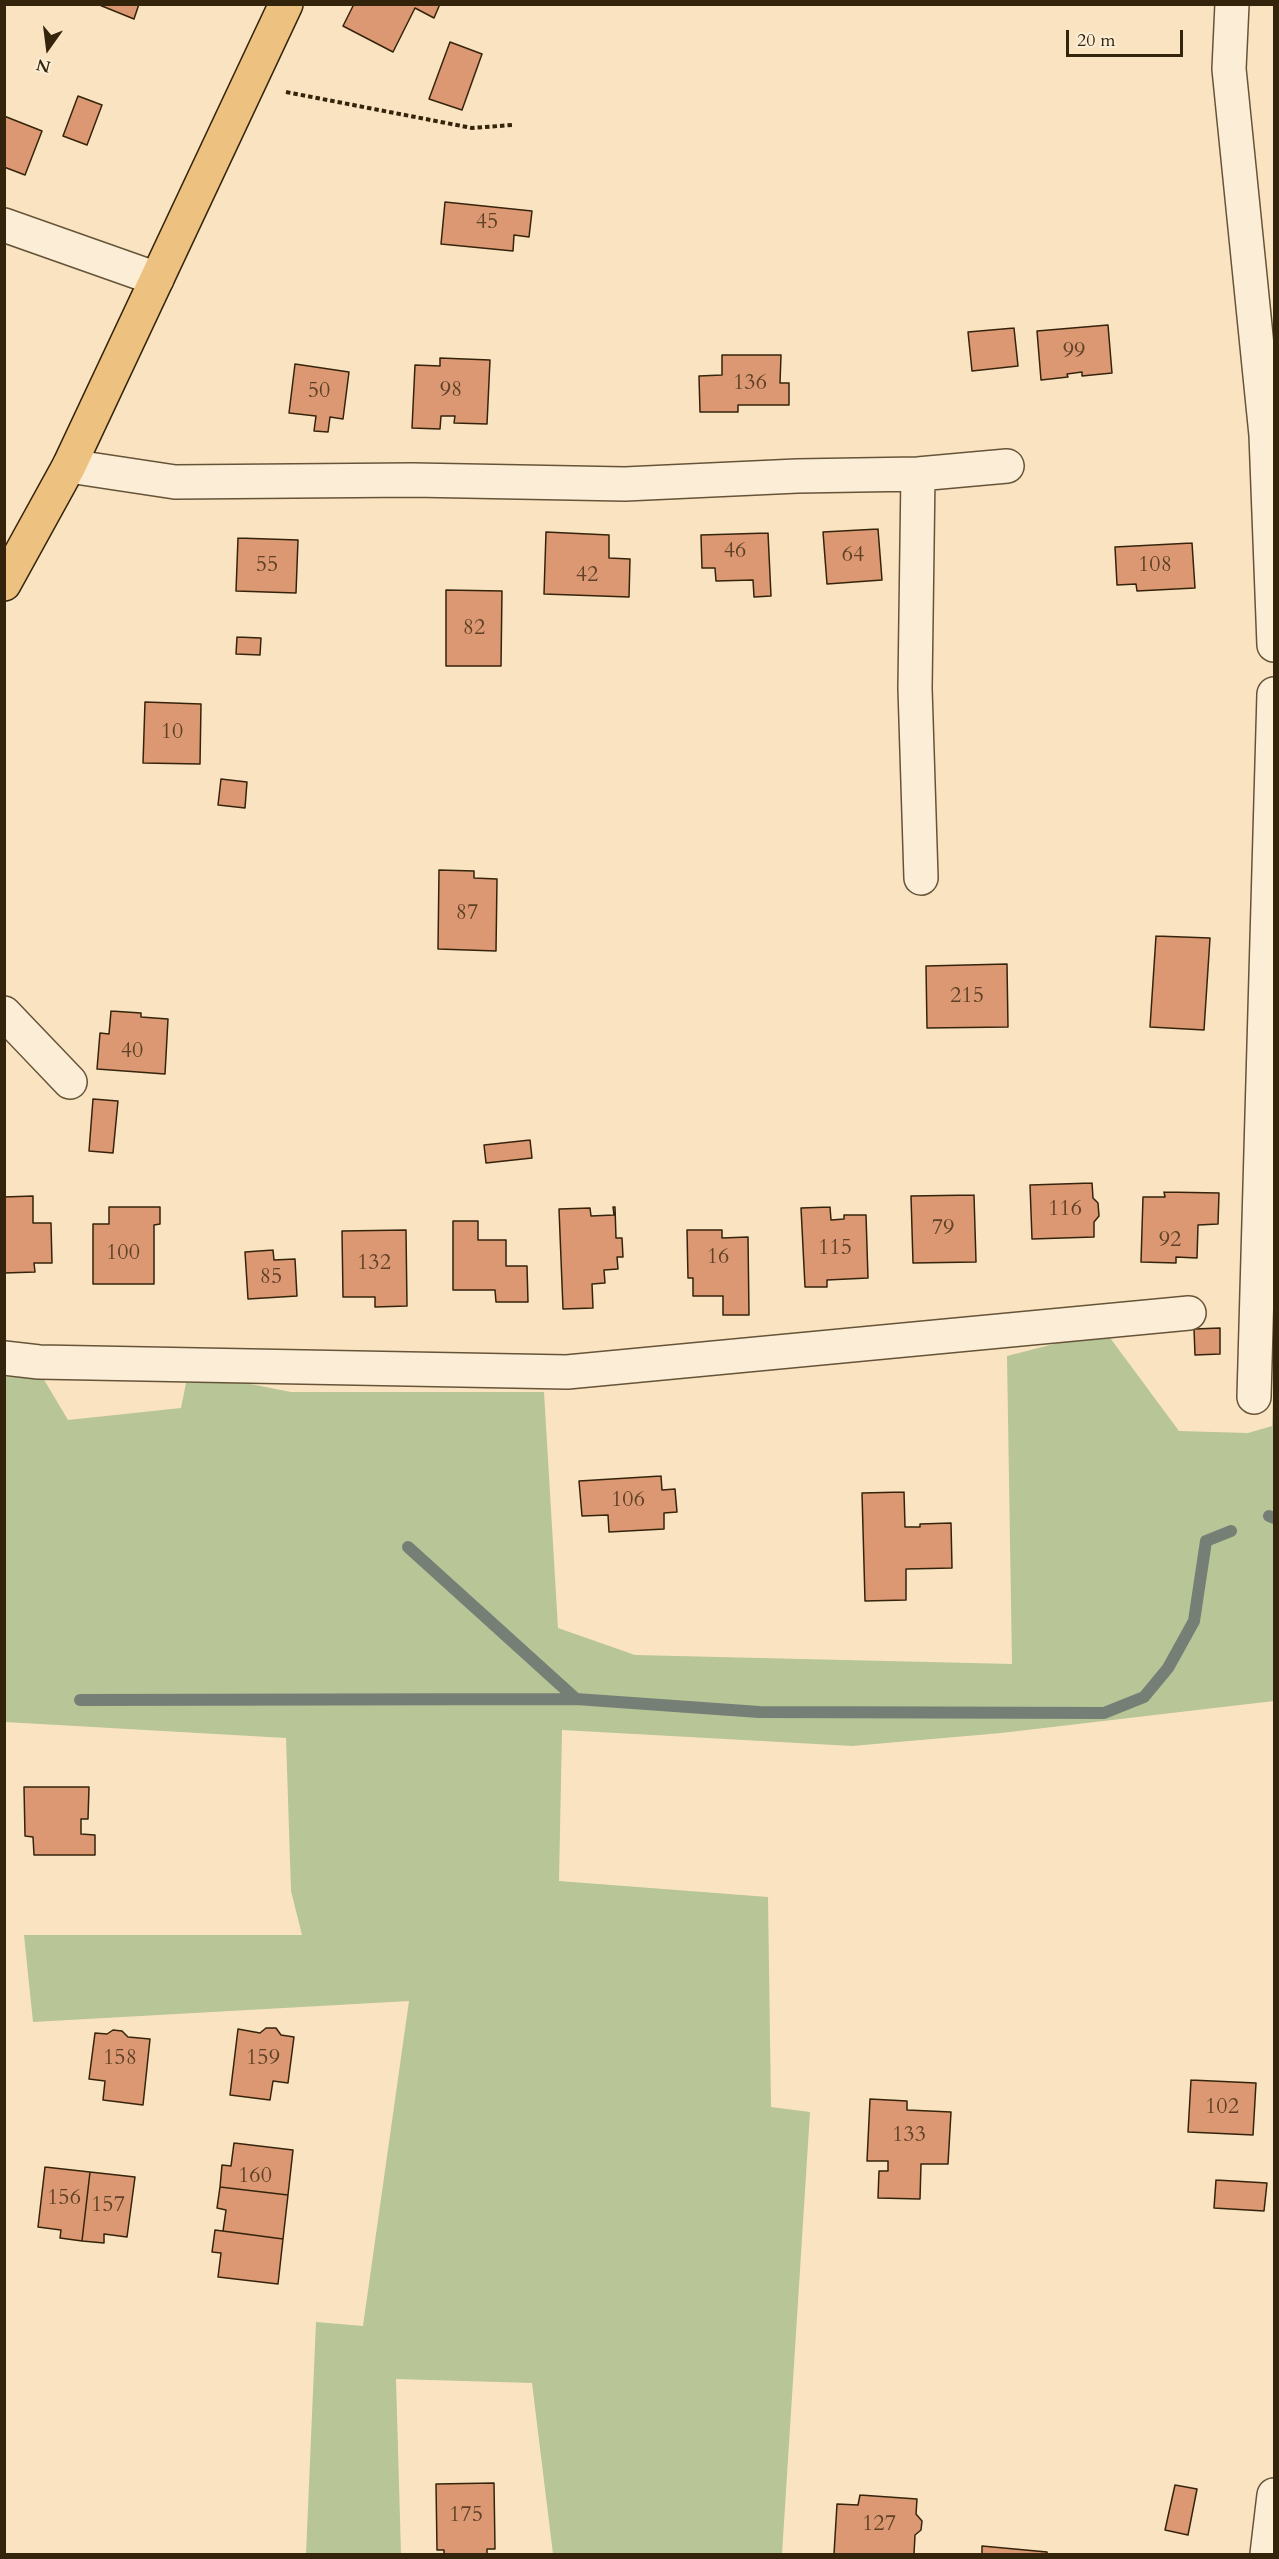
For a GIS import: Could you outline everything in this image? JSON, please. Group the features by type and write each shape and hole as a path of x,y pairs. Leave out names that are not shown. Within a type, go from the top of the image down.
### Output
{"main road":[{"path":"4,584 69,466 247,82 286,4"}],"street":[{"path":"1232,4 1229,69 1266,435 1275,645"},
{"path":"4,225 157,279"},
{"path":"69,466 175,482 413,480 626,484 797,476 918,474 1007,466"},
{"path":"918,474 915,688 921,878"},
{"path":"1254,1397 1275,694"},
{"path":"4,1013 70,1082"},
{"path":"4,1358 39,1362 567,1372 1189,1313"},
{"path":"1267,2554 1275,2495"}],"path":[{"path":"247,82 295,95 472,128 512,125"}],"green space":[{"path":"1105,1331 1179,1431 1248,1433 1272,1426 1274,1359 1274,1701 1001,1733 852,1746 562,1730 559,1881 768,1897 771,2107 810,2112 782,2554 553,2554 532,2383 396,2379 401,2554 306,2554 316,2322 363,2326 409,2001 33,2022 24,1935 302,1935 291,1891 286,1738 5,1722 5,1377 43,1378 68,1420 181,1408 186,1383 235,1381 291,1392 544,1392 558,1628 635,1655 1012,1664 1007,1356"}],"building":[{"path":"97,4 139,4 134,19"},
{"path":"354,4 440,4 434,18 415,8 393,52 343,26"},
{"path":"450,42 482,54 462,110 429,99"},
{"path":"78,96 102,105 87,145 63,136"},
{"path":"4,116 42,131 25,175 4,167"},
{"path":"445,202 532,211 529,237 514,235 513,251 441,244"},
{"path":"1108,325 1112,373 1082,376 1082,372 1067,374 1068,377 1041,380 1037,331"},
{"path":"1014,328 1018,366 972,371 968,332"},
{"path":"722,355 781,355 780,383 789,383 789,405 738,405 738,412 700,412 699,376 722,375"},
{"path":"440,358 490,360 487,424 454,423 455,416 441,416 440,429 412,428 415,365 440,366"},
{"path":"295,364 349,372 343,419 330,417 328,432 314,431 316,416 289,413"},
{"path":"878,529 882,580 827,584 823,532"},
{"path":"546,532 609,535 609,558 630,559 629,597 544,594"},
{"path":"768,533 771,596 754,597 753,580 716,581 715,568 702,568 701,535"},
{"path":"238,538 298,540 296,593 236,591"},
{"path":"1192,543 1195,588 1137,591 1136,584 1117,585 1115,547"},
{"path":"446,590 502,591 501,666 446,666"},
{"path":"237,637 261,638 260,655 236,654"},
{"path":"145,702 201,704 200,764 143,763"},
{"path":"221,779 247,782 245,808 218,805"},
{"path":"439,870 474,871 474,878 497,879 496,951 438,949"},
{"path":"1156,936 1210,938 1204,1030 1150,1027"},
{"path":"1007,964 1008,1027 927,1028 926,966"},
{"path":"111,1011 141,1013 141,1017 168,1019 165,1074 97,1069 100,1033 109,1034"},
{"path":"93,1099 118,1101 113,1153 89,1151"},
{"path":"530,1140 532,1158 486,1163 484,1145"},
{"path":"1092,1183 1093,1198 1098,1203 1099,1216 1094,1222 1094,1237 1032,1239 1030,1185"},
{"path":"1164,1192 1219,1193 1218,1224 1198,1225 1197,1258 1176,1257 1176,1263 1141,1262 1143,1197 1165,1197"},
{"path":"974,1195 976,1262 913,1263 911,1196"},
{"path":"33,1196 33,1223 51,1223 52,1263 34,1263 35,1272 4,1273 4,1197"},
{"path":"109,1207 160,1207 160,1224 154,1225 154,1284 93,1284 93,1224 109,1224"},
{"path":"613,1207 615,1207 616,1238 622,1238 623,1257 617,1257 618,1269 604,1270 605,1283 592,1284 593,1308 563,1309 559,1209 590,1208 591,1216 614,1215"},
{"path":"830,1207 831,1220 844,1219 844,1215 866,1215 868,1278 827,1280 827,1287 805,1287 801,1208"},
{"path":"453,1221 478,1221 478,1240 506,1240 506,1266 527,1266 528,1302 496,1302 495,1290 453,1290"},
{"path":"406,1230 407,1306 375,1307 375,1297 343,1297 342,1231"},
{"path":"687,1230 722,1230 722,1238 748,1237 749,1315 723,1315 723,1296 693,1296 693,1278 688,1278"},
{"path":"273,1250 274,1260 295,1259 297,1296 248,1299 245,1252"},
{"path":"1220,1328 1220,1354 1195,1355 1194,1329"},
{"path":"661,1476 662,1490 675,1489 677,1512 664,1513 664,1529 609,1532 608,1515 582,1516 579,1481"},
{"path":"904,1492 905,1527 951,1523 952,1568 906,1569 906,1600 865,1601 862,1493"},
{"path":"24,1787 89,1787 88,1819 81,1819 81,1834 95,1835 95,1855 34,1855 33,1837 25,1836"},
{"path":"266,2028 276,2028 281,2035 294,2037 288,2083 273,2081 270,2100 230,2095 238,2029 260,2033"},
{"path":"113,2030 122,2031 128,2037 150,2039 143,2105 103,2100 105,2081 89,2079 95,2033 107,2034"},
{"path":"1191,2080 1256,2083 1253,2135 1188,2132"},
{"path":"870,2099 907,2101 907,2110 951,2112 948,2164 921,2164 920,2199 878,2198 879,2171 888,2171 888,2161 867,2161"},
{"path":"234,2143 293,2150 288,2195 220,2187 222,2165 231,2166"},
{"path":"45,2167 90,2172 82,2241 60,2238 61,2230 38,2227"},
{"path":"90,2172 135,2177 127,2237 104,2234 104,2243 82,2241"},
{"path":"1216,2180 1267,2183 1264,2211 1214,2208"},
{"path":"220,2187 288,2195 283,2239 223,2231 226,2210 217,2208"},
{"path":"215,2230 283,2239 278,2284 218,2277 221,2253 212,2252"},
{"path":"494,2483 495,2549 487,2549 487,2554 444,2554 444,2550 437,2550 436,2484"},
{"path":"1175,2485 1197,2489 1188,2535 1165,2530"},
{"path":"860,2495 917,2499 916,2514 922,2521 921,2530 915,2535 914,2554 834,2554 837,2504 858,2505"},
{"path":"982,2546 1047,2552 1047,2554 982,2554"}],"waterway":[{"path":"1269,1516 1274,1518"},
{"path":"80,1700 576,1699 759,1712 1104,1713 1144,1697 1168,1668 1194,1621 1206,1541 1231,1531"},
{"path":"408,1547 576,1699"}]}
